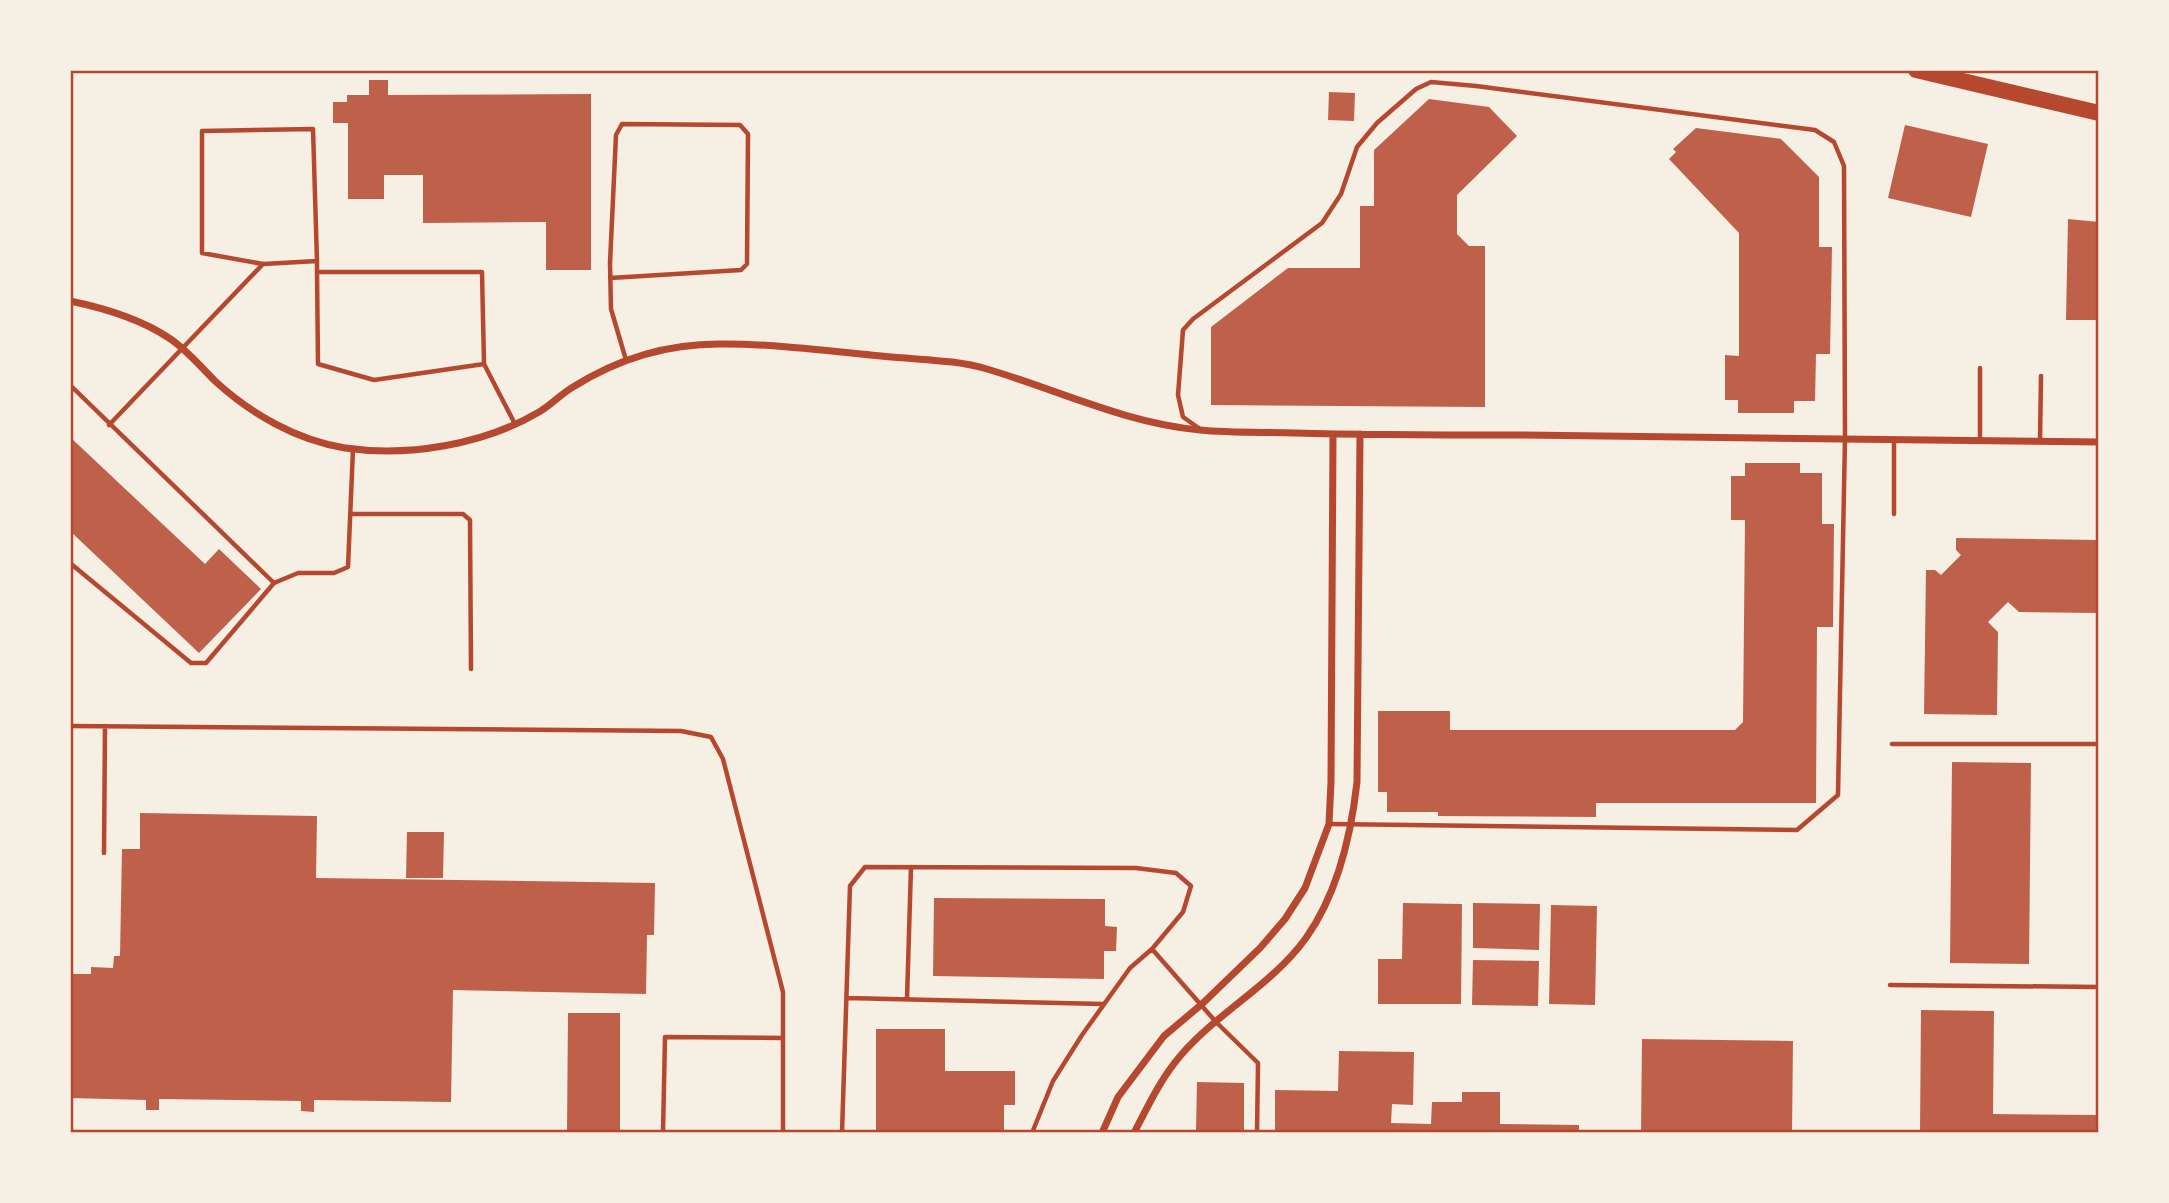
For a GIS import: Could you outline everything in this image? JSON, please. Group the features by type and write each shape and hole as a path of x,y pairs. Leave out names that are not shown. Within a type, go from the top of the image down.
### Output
{"highway":[{"path":"1916,70 2099,113"}],"street":[{"path":"70,301 99,307 135,320 170,338 238,401 267,420 298,435 353,449 402,450 441,446 478,437 541,411 572,388 626,361 650,352 684,345 718,343 803,348 980,366 1145,422 1202,430 1333,434 2099,442"},
{"path":"1102,1133 1118,1097 1164,1036 1260,948 1285,919 1305,888 1329,824 1333,434"},
{"path":"1135,1133 1163,1078 1182,1054 1279,968 1306,937 1328,897 1352,826 1357,782 1360,434"}],"lane":[{"path":"1202,430 1183,416 1178,395 1183,330 1193,319 1322,223 1341,194 1357,147 1377,123 1416,89 1431,82 1815,130 1834,142 1844,166 1845,438 1838,795 1797,830 1329,824"},
{"path":"610,278 741,270 747,264 748,134 740,125 622,124 615,135 610,278 611,309 626,361"},
{"path":"317,261 263,264 202,253 202,131 313,129 317,261 318,364 374,380 484,365"},
{"path":"109,425 263,264"},
{"path":"317,272 482,272 484,365 515,424"},
{"path":"1980,368 1980,440"},
{"path":"2040,441 2041,376"},
{"path":"70,385 274,583"},
{"path":"1894,439 1894,514"},
{"path":"70,562 191,663 206,663 274,583 298,573 334,573 348,566 353,449"},
{"path":"350,514 463,514 470,520 471,669"},
{"path":"70,726 681,731 711,737 723,759 783,992 783,1133"},
{"path":"104,853 105,726"},
{"path":"1892,744 2099,744"},
{"path":"842,1133 850,886 865,867 1136,868 1176,873 1191,886 1183,912 1152,949 1130,968 1104,1004 1054,1082 1032,1133"},
{"path":"907,999 911,867"},
{"path":"1152,949 1216,1023 1258,1063 1257,1133"},
{"path":"1890,985 2099,987"},
{"path":"847,998 1104,1004"},
{"path":"663,1133 665,1037 783,1038"}],"building":[{"path":"369,80 388,80 388,95 591,94 591,270 546,270 546,222 423,223 423,175 384,175 384,199 348,199 348,123 333,123 333,102 347,102 347,95 369,95"},
{"path":"1329,92 1355,93 1354,121 1328,120"},
{"path":"1429,99 1489,107 1517,136 1457,195 1457,234 1469,246 1485,246 1485,407 1211,405 1211,327 1288,268 1360,268 1360,206 1374,206 1374,150"},
{"path":"1905,125 1988,144 1971,217 1888,198"},
{"path":"1696,128 1781,139 1819,177 1819,247 1832,247 1830,354 1816,354 1815,401 1794,401 1794,413 1738,413 1738,400 1725,400 1725,355 1739,356 1739,233 1669,159 1676,152 1673,149"},
{"path":"2068,219 2099,222 2099,320 2066,320"},
{"path":"70,437 205,564 219,549 261,589 199,653 70,531"},
{"path":"1745,463 1800,463 1800,473 1822,473 1822,524 1834,524 1833,627 1817,627 1816,803 1596,803 1596,817 1438,816 1438,812 1387,812 1387,792 1378,792 1378,711 1450,711 1450,730 1735,730 1743,722 1745,520 1731,520 1731,476 1745,476"},
{"path":"1956,538 2099,540 2099,613 2019,612 2008,602 1988,622 1998,632 1997,715 1924,714 1926,570 1935,570 1941,575 1961,555 1956,550"},
{"path":"1952,762 2031,763 2029,964 1950,963"},
{"path":"140,813 317,816 316,878 655,883 654,935 647,935 646,994 453,990 451,1102 314,1100 314,1112 301,1111 301,1101 159,1099 159,1110 146,1110 146,1100 70,1098 70,974 91,974 91,967 113,968 114,956 120,956 122,849 140,849"},
{"path":"407,832 444,832 443,878 406,878"},
{"path":"934,898 1105,899 1105,926 1117,927 1116,951 1104,951 1104,979 933,976"},
{"path":"1403,903 1462,904 1461,1004 1378,1004 1378,959 1402,959"},
{"path":"1473,903 1540,904 1539,950 1473,948"},
{"path":"1551,905 1597,906 1595,1005 1549,1004"},
{"path":"1473,960 1539,961 1538,1006 1472,1005"},
{"path":"1921,1010 1994,1011 1993,1114 2097,1115 2097,1133 1920,1133"},
{"path":"568,1013 620,1013 620,1133 567,1133"},
{"path":"876,1029 945,1029 945,1071 1015,1071 1015,1105 1004,1105 1004,1133 876,1133"},
{"path":"1642,1039 1793,1041 1792,1133 1641,1133"},
{"path":"1339,1051 1414,1052 1413,1105 1392,1104 1391,1123 1431,1124 1432,1102 1462,1102 1462,1092 1500,1092 1500,1124 1579,1125 1579,1133 1275,1133 1275,1090 1338,1091"},
{"path":"1197,1082 1244,1083 1244,1131 1196,1130"}]}
